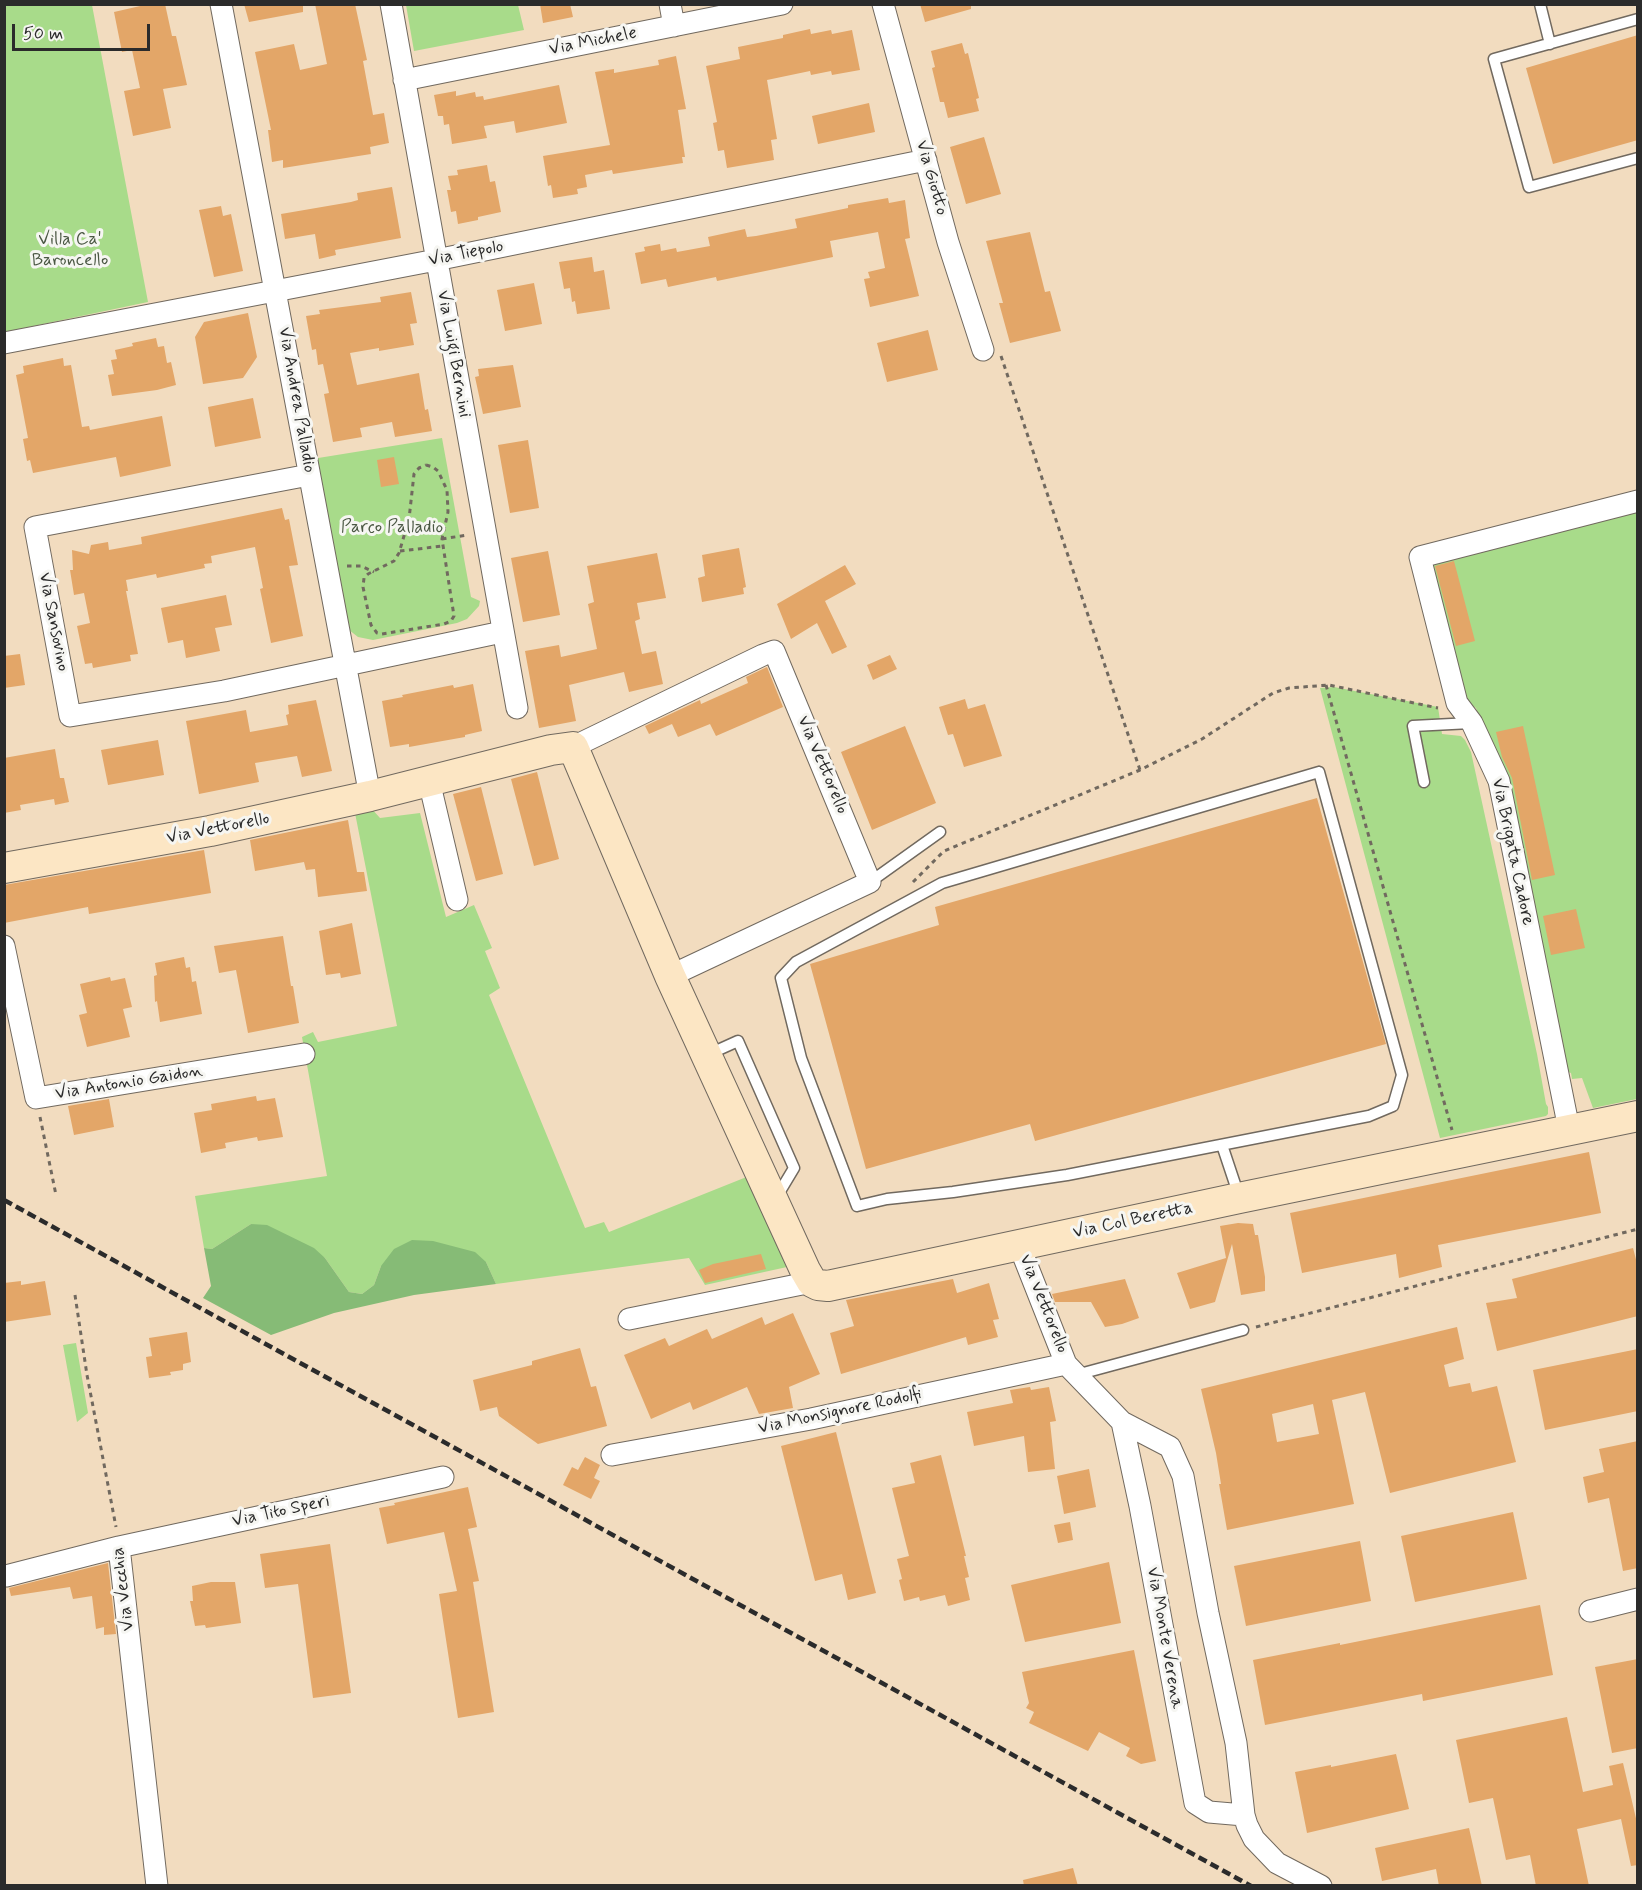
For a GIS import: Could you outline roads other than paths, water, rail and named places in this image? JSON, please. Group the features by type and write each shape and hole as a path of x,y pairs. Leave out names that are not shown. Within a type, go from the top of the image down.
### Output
{"street":[{"name":"Via Andrea Palladio","path":"221,4 370,796"},
{"name":"Via Luigi Bernini","path":"391,4 517,708"},
{"path":"670,4 674,26"},
{"name":"Via Michele","path":"404,80 782,4"},
{"name":"Via Giotto","path":"883,4 951,251 992,351"},
{"name":"Via Tiepolo","path":"4,343 436,260 926,160"},
{"name":"Via Sansovino","path":"309,475 35,526 70,716 224,691 345,664"},
{"name":"Via Brigata Cadore","path":"1569,1129 1499,781 1469,719 1457,703 1420,558 1638,501"},
{"path":"345,664 502,632"},
{"name":"Via Vettorello","path":"4,868 210,831 370,796 551,750 573,747 774,651 870,882"},
{"path":"573,747 670,976 812,1282"},
{"path":"429,781 457,900"},
{"path":"670,976 870,882"},
{"name":"Via Antonio Gaidon","path":"4,946 36,1098 304,1054"},
{"name":"Via Col Beretta","path":"629,1318 812,1282 828,1286 1638,1116"},
{"name":"Via Vettorello","path":"1019,1245 1071,1369"},
{"path":"1071,1369 1122,1422 1170,1447 1183,1476 1208,1613 1236,1743 1244,1815 1254,1839 1277,1863 1322,1886"},
{"name":"Via Monsignore Rodolfi","path":"612,1455 1071,1369"},
{"name":"Via Monte Verena","path":"1122,1422 1140,1506 1195,1803 1209,1812 1244,1815"},
{"name":"Via Tito Speri","path":"6,1576 119,1547 443,1477"},
{"name":"Via Vecchia","path":"119,1547 157,1886"},
{"path":"1590,1611 1638,1599"}],"lane":[{"path":"1540,4 1550,44"},
{"path":"1638,19 1494,59 1529,187 1638,158"},
{"path":"1424,782 1413,726 1469,719"},
{"path":"1319,772 1402,1075 1393,1106 1369,1116 1222,1145 1067,1175 887,1199 857,1206 801,1058 781,978 796,962 942,883 1319,772"},
{"path":"870,882 940,832"},
{"path":"1222,1145 1239,1198"},
{"path":"1071,1369 1243,1330"}],"railway":[{"path":"4,1200 1251,1886"}],"park label":[{"name":"Villa Ca' Baroncello","path":"70,250"},
{"name":"Parco Palladio","path":"392,528"}]}
